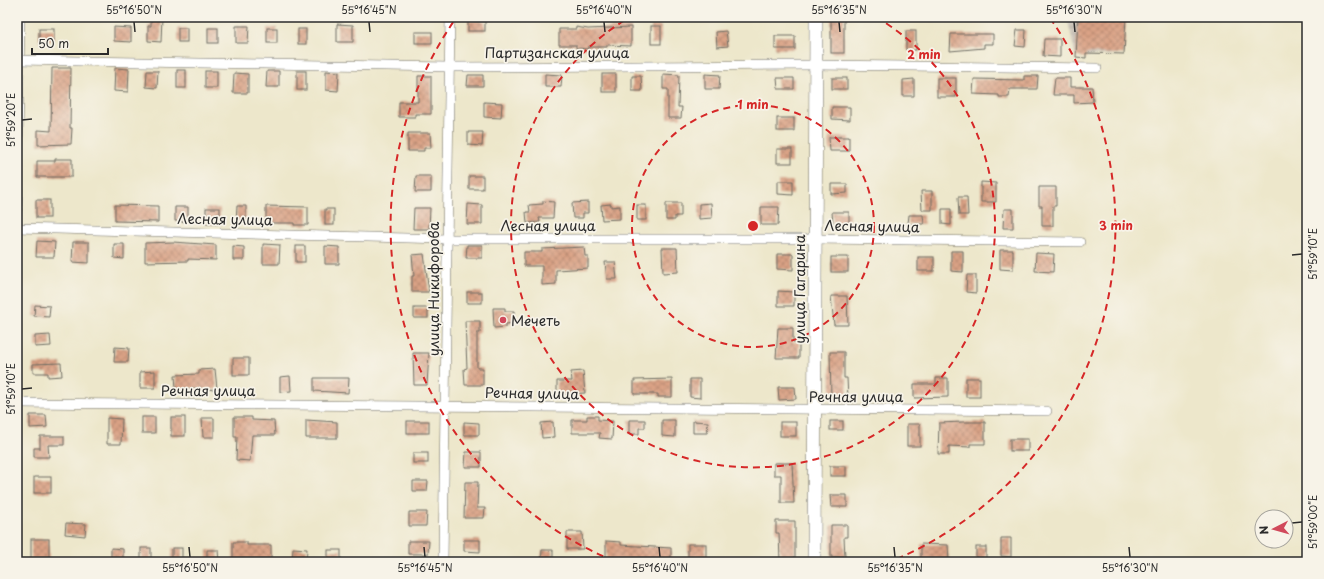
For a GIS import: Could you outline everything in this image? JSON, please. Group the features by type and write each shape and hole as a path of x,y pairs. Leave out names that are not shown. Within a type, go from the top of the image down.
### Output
{"main road":[{"name":"улица Гагарина","path":"814,562 816,17"}],"street":[{"path":"17,209 18,60 20,17"},
{"name":"улица Никифорова","path":"444,562 450,17"},
{"name":"Партизанская улица","path":"18,60 449,67 816,65 1097,68"},
{"name":"Лесная улица","path":"17,228 447,239 815,239 1080,242"},
{"name":"Речная улица","path":"17,403 1047,411"}],"shaded area":[{"path":"1038,17 1126,17 1124,54 1076,57 1068,21 1038,21"}],"building":[{"path":"151,17 162,17 161,42 148,41 148,26 151,26"},
{"path":"831,17 844,17 844,53 831,53"},
{"path":"1078,17 1126,17 1124,54 1086,53 1086,58 1076,57"},
{"path":"468,21 485,21 485,31 468,31"},
{"path":"337,24 353,25 353,42 337,42"},
{"path":"236,26 249,26 248,43 236,43"},
{"path":"651,26 661,26 661,44 651,44"},
{"path":"114,27 131,28 131,42 114,41"},
{"path":"576,27 588,29 631,27 631,46 607,45 607,47 588,47 588,49 576,48 576,45 559,45 559,29 576,29"},
{"path":"178,28 187,28 187,42 178,42"},
{"path":"208,28 218,28 218,43 208,43"},
{"path":"267,28 277,28 277,43 267,43"},
{"path":"39,29 54,29 54,41 39,41"},
{"path":"298,29 306,29 306,44 298,44"},
{"path":"1017,30 1026,30 1025,47 1015,46"},
{"path":"726,31 728,46 717,47 716,32"},
{"path":"906,31 916,31 916,50 906,50"},
{"path":"415,32 432,32 432,43 415,43"},
{"path":"951,34 993,34 993,44 984,44 984,48 950,51"},
{"path":"775,36 795,36 795,49 775,49"},
{"path":"1044,39 1060,39 1060,57 1043,56"},
{"path":"52,68 71,68 71,144 38,145 38,130 51,131"},
{"path":"115,68 129,69 128,92 114,91"},
{"path":"177,70 186,70 186,88 177,88"},
{"path":"147,71 158,71 157,88 146,87"},
{"path":"205,71 217,71 217,88 205,88"},
{"path":"267,71 279,71 279,87 266,87"},
{"path":"297,71 306,71 306,90 297,90"},
{"path":"326,71 339,72 338,91 326,90"},
{"path":"234,73 248,74 248,93 233,93"},
{"path":"545,74 562,75 561,87 545,87"},
{"path":"602,74 616,74 616,92 602,92"},
{"path":"663,74 679,75 678,107 682,107 681,118 668,118 668,89 663,89"},
{"path":"705,74 720,75 719,89 705,89"},
{"path":"468,75 483,75 483,86 467,86"},
{"path":"418,76 431,76 431,114 415,114 415,117 399,117 399,102 418,102"},
{"path":"632,76 641,76 642,91 632,91"},
{"path":"1024,76 1038,76 1037,89 1010,89 1009,97 973,94 974,79 1024,80"},
{"path":"777,78 794,78 794,89 778,89"},
{"path":"832,78 847,78 847,89 832,89"},
{"path":"937,78 956,78 956,97 937,97"},
{"path":"1055,78 1070,78 1070,87 1092,87 1093,102 1074,103 1074,95 1053,95"},
{"path":"914,79 914,96 903,96 903,80"},
{"path":"484,102 502,103 501,118 484,117"},
{"path":"832,107 850,107 850,120 832,119"},
{"path":"777,118 794,118 794,131 777,131"},
{"path":"468,132 483,132 482,146 468,145"},
{"path":"408,133 430,133 431,148 424,148 424,151 408,151"},
{"path":"829,137 849,137 849,151 830,151"},
{"path":"777,149 792,149 792,163 777,163"},
{"path":"55,159 72,159 72,177 37,177 37,161 55,161"},
{"path":"416,176 431,176 431,192 415,192"},
{"path":"469,176 483,176 483,189 469,189"},
{"path":"778,181 793,181 793,195 778,194"},
{"path":"981,182 996,183 996,202 981,202"},
{"path":"831,184 847,184 847,193 831,194"},
{"path":"1039,187 1056,187 1056,206 1053,206 1053,226 1042,226 1042,206 1039,206"},
{"path":"921,191 932,191 932,210 922,210"},
{"path":"958,197 967,197 968,215 959,215"},
{"path":"36,200 50,200 50,218 36,218"},
{"path":"543,201 554,202 553,218 539,218 540,222 527,223 526,212 530,212 529,205 543,204"},
{"path":"588,202 588,213 583,213 583,218 573,218 572,203"},
{"path":"666,203 681,203 681,216 675,216 675,220 666,220"},
{"path":"711,203 712,218 699,219 699,204"},
{"path":"468,204 482,205 482,224 467,224"},
{"path":"611,204 611,207 620,206 620,219 602,220 601,205"},
{"path":"115,205 158,206 158,222 115,221"},
{"path":"637,205 646,205 646,220 637,220"},
{"path":"237,206 246,206 246,222 236,222"},
{"path":"266,206 308,207 308,225 294,225 294,223 266,223"},
{"path":"175,207 188,207 188,222 175,221"},
{"path":"761,207 779,207 778,225 761,225"},
{"path":"206,208 220,208 220,224 206,224"},
{"path":"414,208 430,208 429,229 413,229"},
{"path":"325,209 334,209 334,225 325,225"},
{"path":"942,209 951,209 951,225 942,224"},
{"path":"1004,209 1013,209 1013,228 1003,228"},
{"path":"832,212 849,212 849,224 833,224"},
{"path":"909,215 923,215 924,224 908,224"},
{"path":"37,241 55,242 54,257 36,257"},
{"path":"73,242 89,242 89,263 72,262"},
{"path":"173,242 216,245 216,260 188,259 188,261 145,262 145,243"},
{"path":"114,244 124,244 124,259 114,258"},
{"path":"263,244 280,245 279,264 263,264"},
{"path":"467,245 482,245 482,258 466,258"},
{"path":"233,246 244,247 244,260 233,260"},
{"path":"296,246 305,246 305,262 296,262"},
{"path":"325,246 339,247 339,264 325,264"},
{"path":"584,247 585,256 588,256 588,268 556,270 556,284 542,285 542,266 524,266 524,252 542,252 542,249"},
{"path":"662,248 677,248 678,272 663,273"},
{"path":"1000,250 1013,250 1013,270 1000,269"},
{"path":"951,251 963,251 963,272 951,271"},
{"path":"1036,253 1054,254 1053,272 1035,271"},
{"path":"424,254 429,292 412,292 412,276 414,276 412,255"},
{"path":"777,254 793,254 793,270 777,269"},
{"path":"831,257 848,257 848,272 831,272"},
{"path":"918,257 934,257 934,271 918,271"},
{"path":"605,262 615,262 617,279 607,279"},
{"path":"967,275 976,275 976,293 966,292"},
{"path":"778,291 794,292 794,306 778,306"},
{"path":"467,292 482,292 482,303 467,303"},
{"path":"831,296 847,296 848,325 834,325"},
{"path":"35,305 50,306 49,317 34,316"},
{"path":"414,308 428,308 428,318 414,318"},
{"path":"493,308 505,308 505,311 514,311 514,323 506,324 506,327 494,328"},
{"path":"465,321 480,321 480,333 477,333 477,368 483,368 483,385 465,385 464,369 467,368"},
{"path":"778,328 793,328 793,342 799,342 799,358 776,358"},
{"path":"50,335 51,346 35,347 35,336"},
{"path":"115,347 129,348 128,362 114,362"},
{"path":"830,352 844,352 844,378 847,378 848,398 831,398"},
{"path":"413,353 429,353 427,385 414,385"},
{"path":"233,358 249,358 249,375 233,375"},
{"path":"61,363 62,376 48,377 48,373 33,373 33,364"},
{"path":"215,369 217,389 176,389 175,375 199,374 199,370"},
{"path":"155,371 155,388 140,388 140,372"},
{"path":"583,371 585,393 557,395 557,381 572,381 571,372"},
{"path":"290,376 291,391 280,392 280,377"},
{"path":"314,378 349,378 348,393 314,391"},
{"path":"936,378 948,378 948,397 914,398 914,384 936,384"},
{"path":"966,378 980,378 980,397 966,397"},
{"path":"672,379 672,397 658,397 658,394 634,394 634,380"},
{"path":"690,379 700,379 700,398 690,397"},
{"path":"778,387 795,387 796,399 779,400"},
{"path":"30,415 46,415 47,427 30,428"},
{"path":"587,416 598,416 598,420 613,421 612,439 599,438 600,433 572,433 572,420 587,420"},
{"path":"142,417 155,417 155,433 142,433"},
{"path":"171,417 185,417 185,436 171,436"},
{"path":"234,417 252,417 252,420 274,421 275,435 252,435 250,461 236,460 237,437 234,437"},
{"path":"107,418 122,419 121,444 107,444"},
{"path":"202,418 214,418 214,437 203,437"},
{"path":"306,420 337,422 337,438 306,438"},
{"path":"629,420 645,420 645,428 639,428 639,434 629,434"},
{"path":"662,420 675,420 675,437 662,436"},
{"path":"407,421 429,421 429,433 407,433"},
{"path":"693,421 708,422 707,433 693,433"},
{"path":"830,421 843,421 843,430 830,430"},
{"path":"464,422 479,423 479,435 464,435"},
{"path":"553,422 554,437 542,438 541,423"},
{"path":"780,422 796,422 796,436 780,436"},
{"path":"985,422 985,444 970,444 970,447 949,446 949,454 938,454 939,423"},
{"path":"907,424 920,424 920,446 907,446"},
{"path":"40,436 64,436 64,445 48,445 49,457 34,457 34,448 40,448"},
{"path":"1010,439 1028,439 1028,451 1010,451"},
{"path":"466,452 481,452 481,467 465,467"},
{"path":"413,453 428,453 428,463 413,463"},
{"path":"774,463 792,463 794,503 781,503 781,475 774,475"},
{"path":"830,466 846,466 846,476 830,476"},
{"path":"34,477 51,477 51,493 34,493"},
{"path":"413,481 428,481 427,491 413,491"},
{"path":"465,482 478,482 477,508 485,508 484,518 464,518"},
{"path":"830,495 847,495 847,507 831,507"},
{"path":"409,512 427,512 426,526 409,526"},
{"path":"776,521 795,521 795,562 780,562 779,533 776,533"},
{"path":"66,523 86,524 85,536 65,534"},
{"path":"831,525 847,525 847,537 844,537 845,557 831,557"},
{"path":"567,532 582,532 583,549 567,549"},
{"path":"1001,538 1011,538 1011,557 1001,556"},
{"path":"31,539 49,539 49,559 31,559"},
{"path":"464,540 480,540 480,552 464,551"},
{"path":"408,541 429,541 428,554 408,554"},
{"path":"606,541 621,542 621,545 671,548 671,562 606,562"},
{"path":"233,542 247,542 247,545 271,545 271,562 233,562"},
{"path":"688,544 706,544 706,562 688,562"},
{"path":"921,544 948,545 949,562 921,562"},
{"path":"976,547 986,547 986,561 976,561"},
{"path":"111,548 123,549 123,562 111,562"},
{"path":"141,548 151,548 151,562 141,562"},
{"path":"172,548 182,548 182,562 172,562"},
{"path":"293,548 307,549 306,562 292,562"},
{"path":"207,550 218,550 219,562 207,562"},
{"path":"328,550 341,550 341,562 328,562"},
{"path":"542,550 553,550 553,562 541,562"}],"place":[{"name":"Мечеть","path":"503,320"}]}
